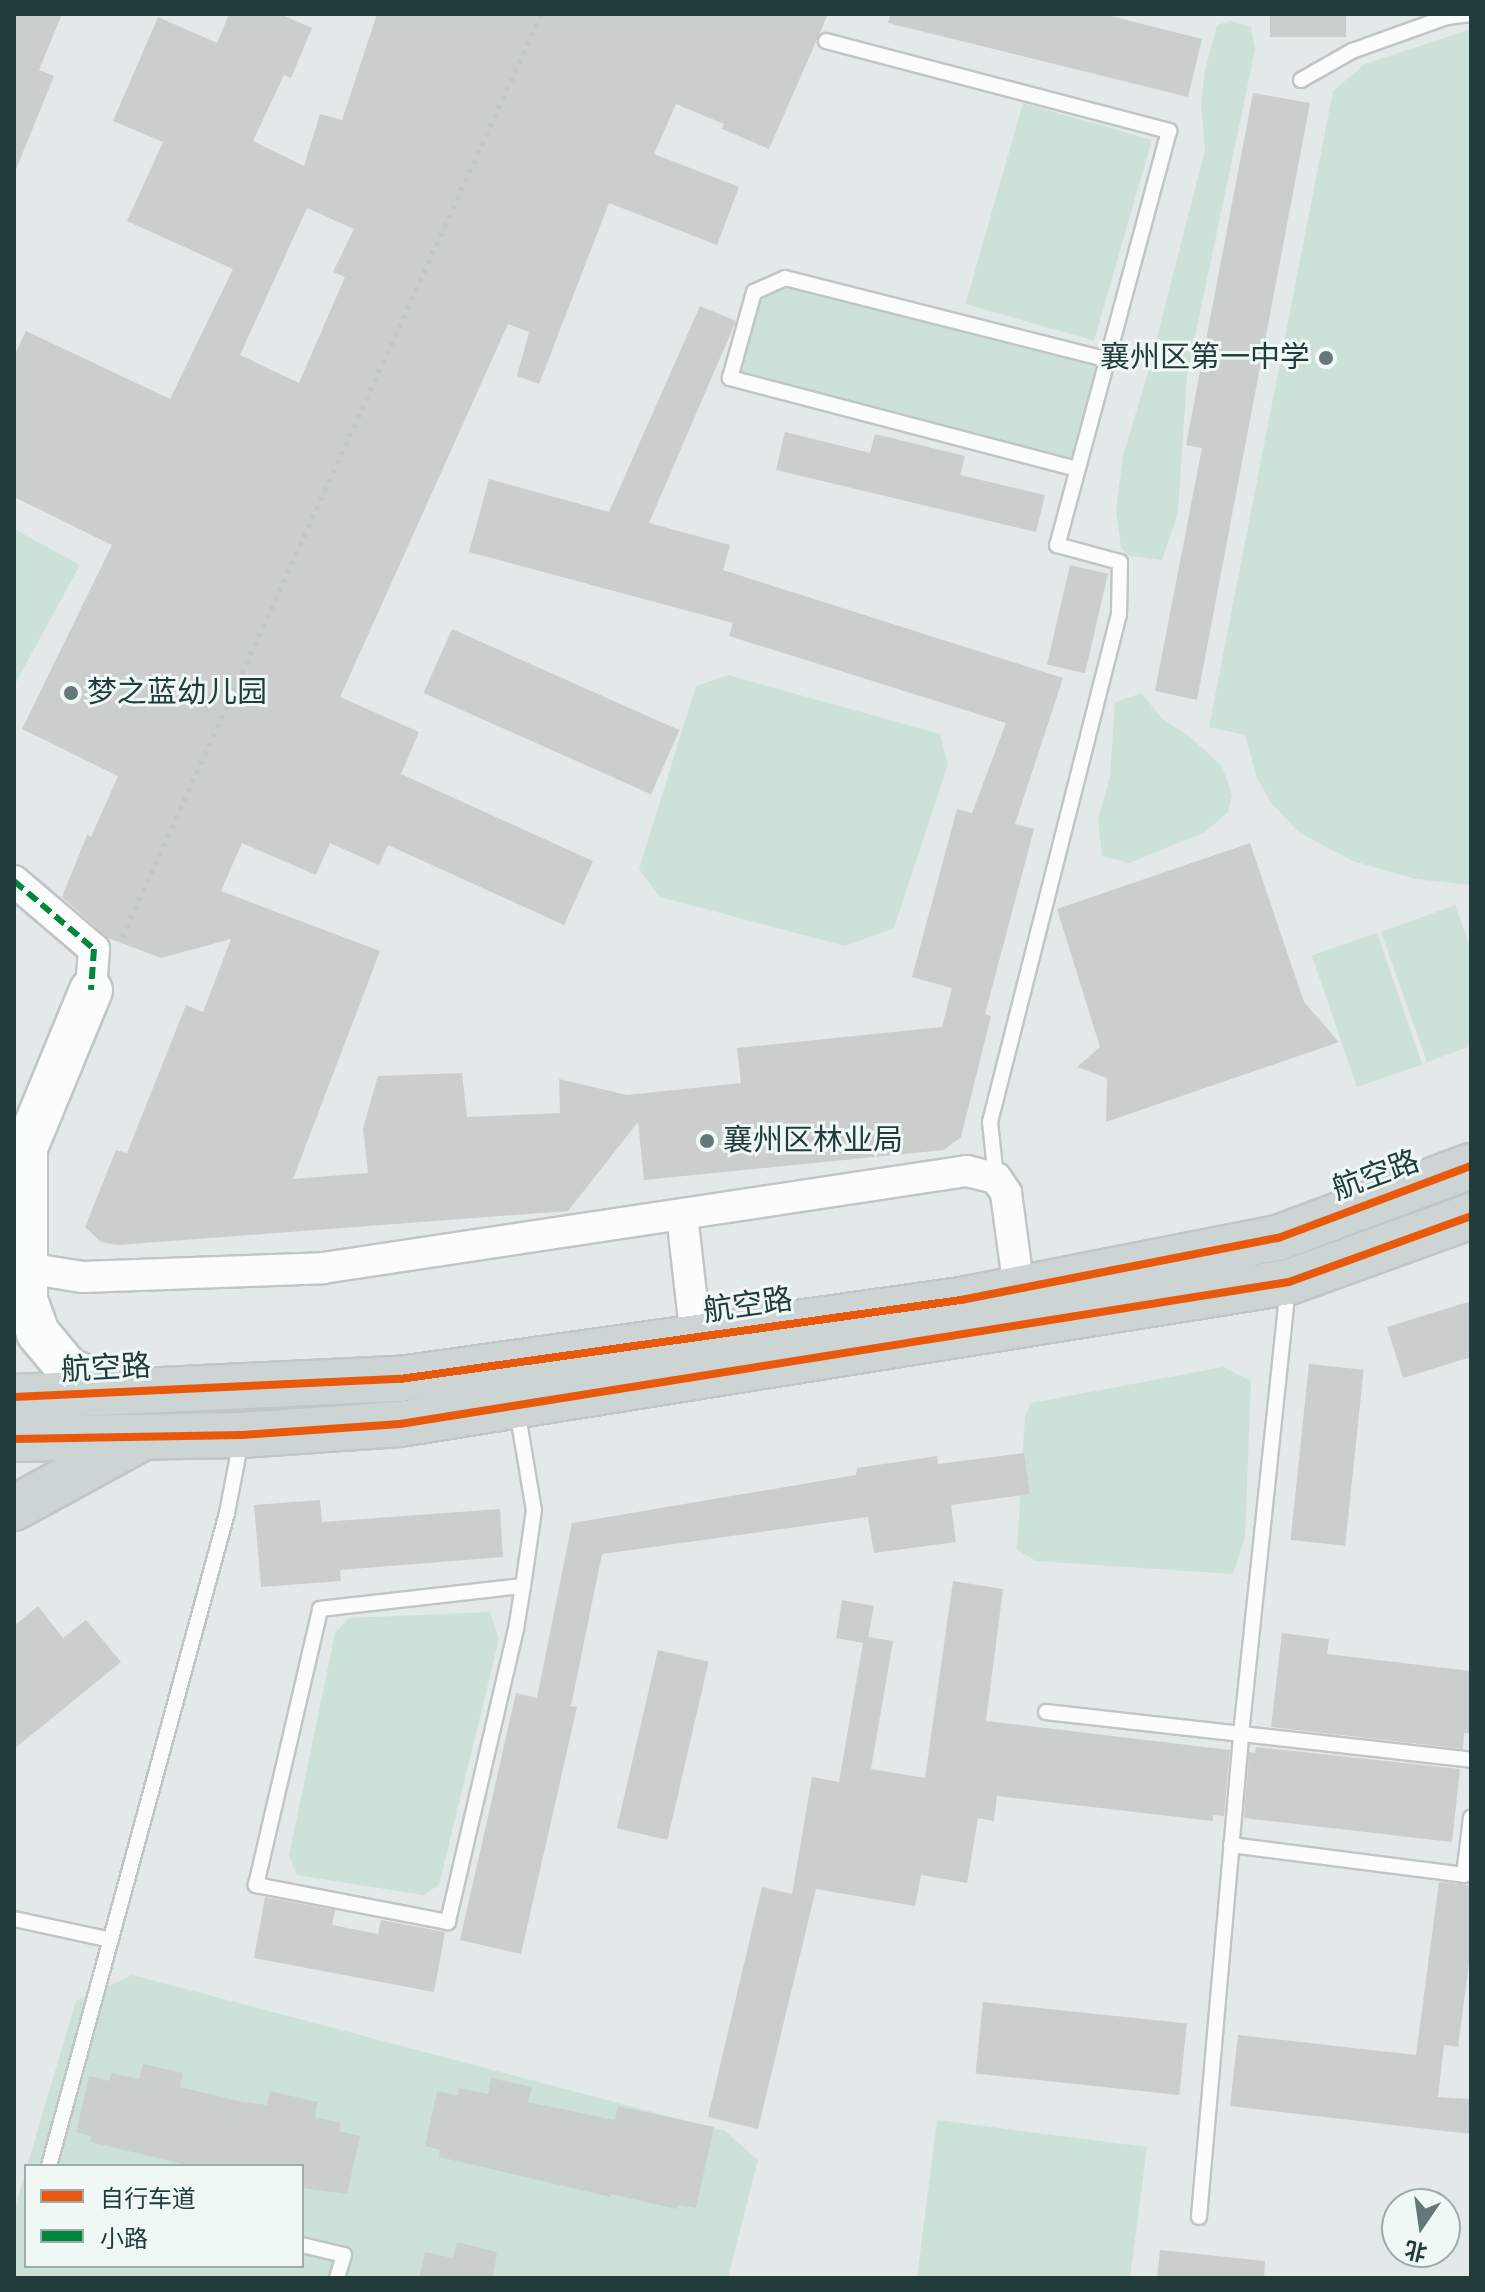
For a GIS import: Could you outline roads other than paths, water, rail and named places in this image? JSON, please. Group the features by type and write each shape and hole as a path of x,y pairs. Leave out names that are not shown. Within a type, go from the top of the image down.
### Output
{"main road":[{"name":"航空路","path":"14,1397 400,1379 1019,1289 1278,1238 1471,1166"},
{"name":"航空路","path":"14,1439 242,1435 400,1424 1289,1282 1471,1216"},
{"path":"14,1508 141,1438"}],"street":[{"path":"14,881 94,949 91,990 18,1166 19,1267 26,1300 38,1333 68,1369 123,1392"},
{"path":"19,1267 83,1277 323,1268 967,1171 996,1178 1006,1193 1019,1289"},
{"path":"682,1215 696,1338"}],"lane":[{"path":"1301,80 1352,51 1447,17 1471,14"},
{"path":"826,41 1169,131 1104,359 1057,545 1120,562 1119,614 990,1122 996,1178"},
{"path":"1077,469 730,378 754,292 785,278 1104,359"},
{"path":"1199,2217 1241,1734 1289,1282"},
{"path":"516,1405 534,1510 523,1586 448,1922 256,1885 320,1609 523,1586"},
{"path":"50,2164 227,1513 242,1435"},
{"path":"1046,1712 1471,1760"},
{"path":"1231,1845 1464,1875 1471,1817"},
{"path":"14,1919 111,1940"},
{"path":"304,2245 344,2255 337,2278"}],"place":[{"name":"襄州区第一中学","path":"1326,358"},
{"name":"梦之蓝幼儿园","path":"71,693"},
{"name":"襄州区林业局","path":"707,1141"}]}
